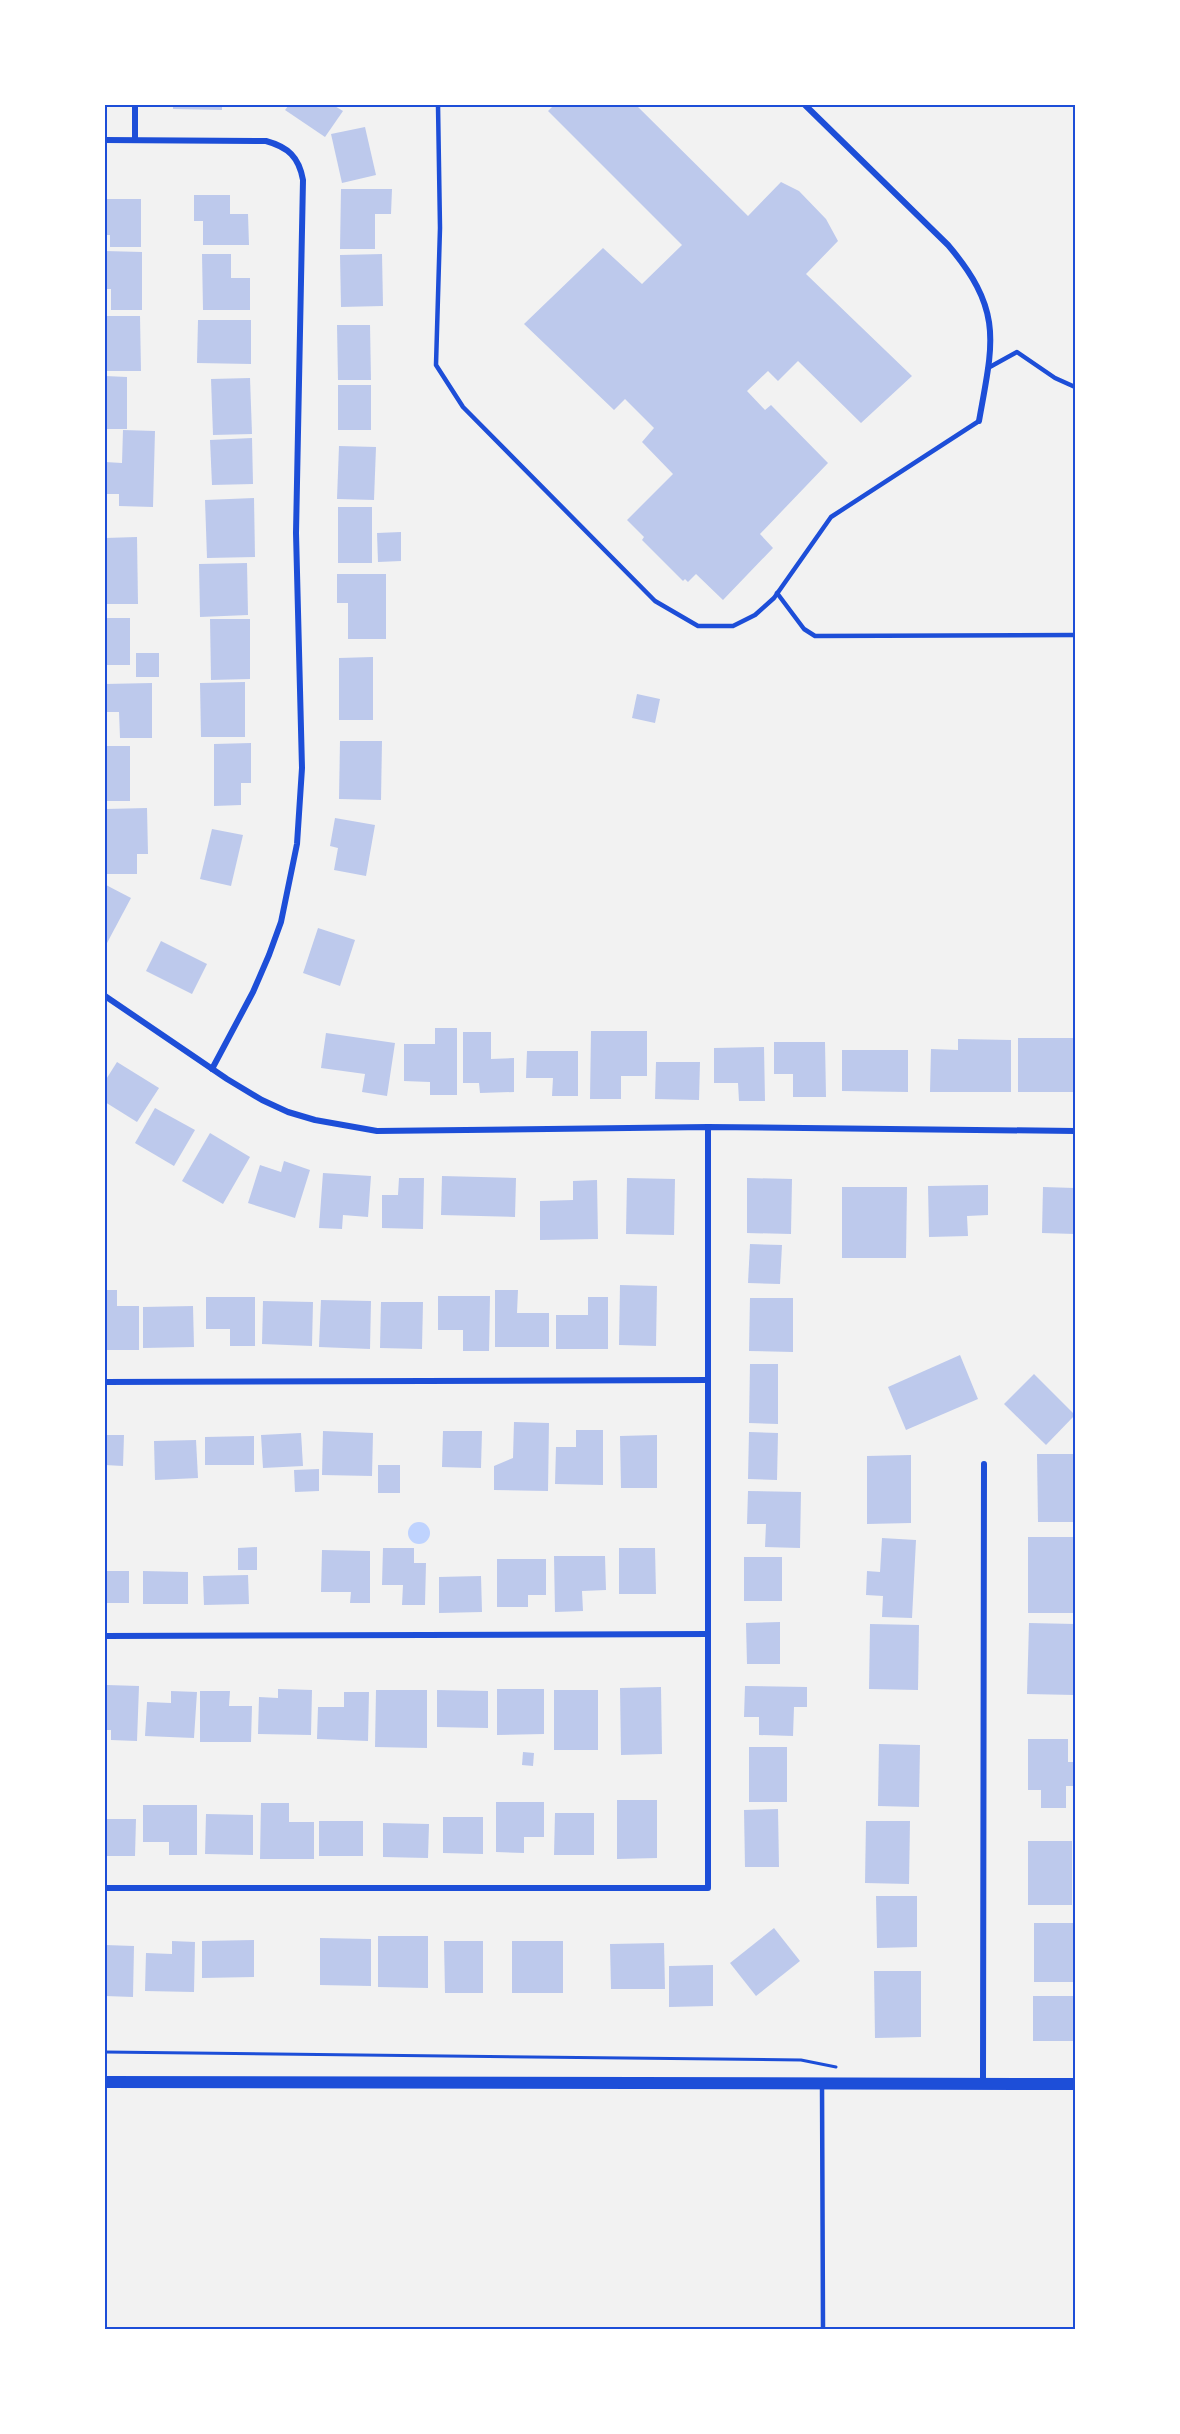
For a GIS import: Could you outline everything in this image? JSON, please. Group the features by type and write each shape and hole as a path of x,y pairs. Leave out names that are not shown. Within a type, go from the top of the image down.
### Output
{"main road":[{"path":"105,2082 1075,2084"}],"street":[{"path":"135,105 135,140"},
{"path":"805,105 948,245 969,270 982,292 988,312 992,347 979,421"},
{"path":"105,140 266,141 280,145 290,152 298,161 303,180 296,533 302,768 297,844 281,922 269,955 253,992 212,1069"},
{"path":"105,996 262,1100 288,1112 335,1125 377,1131 708,1127 1075,1131"},
{"path":"105,1888 708,1887 708,1127"},
{"path":"105,1382 708,1380"},
{"path":"983,2084 984,1464"},
{"path":"105,1636 708,1634"}],"lane":[{"path":"438,105 440,228 436,364 463,407 655,601 698,626 733,626 754,615 777,593 831,517 979,421"},
{"path":"988,368 1017,352 1055,378 1075,387"},
{"path":"777,593 804,629 815,636 1075,635"},
{"path":"822,2084 823,2329"}],"path":[{"path":"105,2052 801,2060 844,2068"}],"water":[{"path":"419,1522 427,1525 430,1533 427,1541 419,1544 411,1541 408,1533 411,1525"}],"building":[{"path":"173,105 222,105 222,110 173,109"},
{"path":"289,105 333,105 343,111 325,137 285,110"},
{"path":"554,105 636,105 748,216 781,182 799,191 826,219 838,241 806,274 912,376 861,423 798,361 778,381 768,371 747,391 765,410 771,405 828,463 760,534 773,548 723,600 696,574 688,582 685,579 683,581 642,540 644,537 627,520 673,474 642,442 654,428 625,399 614,410 524,324 603,248 642,284 682,245 548,111"},
{"path":"365,127 376,175 342,183 331,134"},
{"path":"341,189 392,189 391,214 375,214 375,249 340,249"},
{"path":"194,195 230,195 230,214 248,214 249,245 203,245 203,221 194,221"},
{"path":"105,199 141,199 141,247 110,247 110,235 105,235"},
{"path":"105,251 142,252 142,310 111,310 111,289 105,289"},
{"path":"202,254 231,254 231,278 250,278 250,310 203,310"},
{"path":"382,254 383,306 341,307 340,255"},
{"path":"105,316 140,316 141,371 105,371"},
{"path":"198,320 251,320 251,364 197,363"},
{"path":"337,325 370,325 371,380 338,380"},
{"path":"105,376 127,377 127,429 105,429"},
{"path":"250,378 252,434 213,435 211,379"},
{"path":"338,385 371,385 371,430 338,430"},
{"path":"123,430 155,431 153,507 119,506 119,494 105,494 105,462 122,463"},
{"path":"252,438 253,484 212,485 210,440"},
{"path":"339,446 376,447 374,500 337,499"},
{"path":"254,498 255,557 207,558 205,500"},
{"path":"338,507 372,507 372,563 338,563"},
{"path":"401,532 401,561 378,562 377,533"},
{"path":"137,537 138,604 105,604 105,538"},
{"path":"247,563 248,615 200,617 199,564"},
{"path":"337,574 386,574 386,639 348,639 348,603 337,603"},
{"path":"105,618 130,618 130,665 105,665"},
{"path":"210,619 250,619 250,679 211,680"},
{"path":"136,653 159,653 159,677 136,677"},
{"path":"373,657 373,720 339,720 339,658"},
{"path":"245,682 245,737 201,737 200,683"},
{"path":"152,683 152,738 120,738 119,712 105,712 105,684"},
{"path":"637,694 660,699 655,723 632,718"},
{"path":"340,741 382,741 381,800 339,799"},
{"path":"251,743 251,783 241,783 241,805 214,806 214,744"},
{"path":"105,746 130,746 130,801 105,801"},
{"path":"147,808 148,854 137,854 137,874 105,874 105,809"},
{"path":"335,818 375,825 366,876 334,870 338,848 330,846"},
{"path":"212,829 243,835 231,886 200,879"},
{"path":"106,885 131,898 107,943 105,942"},
{"path":"318,928 355,940 340,986 303,973"},
{"path":"161,941 207,964 192,994 146,971"},
{"path":"435,1028 457,1028 457,1095 430,1095 430,1082 404,1081 404,1044 435,1044"},
{"path":"591,1031 647,1031 647,1076 621,1076 621,1099 590,1099"},
{"path":"463,1032 491,1032 491,1059 514,1058 514,1092 480,1093 479,1083 463,1083"},
{"path":"326,1033 395,1043 387,1096 362,1092 365,1074 321,1068"},
{"path":"1018,1038 1075,1038 1075,1092 1018,1092"},
{"path":"958,1039 1011,1040 1011,1092 930,1092 931,1049 958,1050"},
{"path":"774,1042 825,1042 826,1097 793,1097 793,1074 774,1074"},
{"path":"764,1047 765,1101 739,1101 738,1083 714,1083 714,1048"},
{"path":"842,1050 908,1050 908,1092 842,1091"},
{"path":"527,1051 578,1051 578,1096 552,1096 553,1078 526,1078"},
{"path":"117,1062 159,1088 137,1122 105,1102 105,1081"},
{"path":"656,1062 700,1062 699,1100 655,1099"},
{"path":"155,1108 195,1130 174,1166 135,1143"},
{"path":"210,1133 250,1157 223,1204 182,1181"},
{"path":"284,1161 310,1170 295,1218 248,1203 260,1165 281,1172"},
{"path":"323,1173 371,1176 368,1217 343,1215 342,1229 319,1228"},
{"path":"442,1176 516,1178 515,1217 441,1215"},
{"path":"399,1178 424,1178 423,1229 382,1228 382,1195 398,1195"},
{"path":"627,1178 675,1179 674,1235 626,1234"},
{"path":"747,1178 792,1179 791,1234 747,1233"},
{"path":"597,1180 598,1239 540,1240 540,1201 573,1200 573,1181"},
{"path":"988,1185 988,1215 967,1216 968,1236 929,1237 928,1186"},
{"path":"842,1187 907,1187 906,1258 842,1258"},
{"path":"1043,1187 1075,1188 1075,1234 1042,1233"},
{"path":"750,1244 782,1245 780,1284 748,1283"},
{"path":"620,1285 657,1286 656,1346 619,1345"},
{"path":"105,1290 117,1290 117,1306 139,1306 139,1350 105,1350"},
{"path":"495,1290 518,1290 517,1313 549,1313 549,1347 495,1347"},
{"path":"438,1296 490,1296 489,1351 463,1351 463,1330 438,1330"},
{"path":"206,1297 255,1297 255,1346 230,1346 230,1329 206,1329"},
{"path":"588,1297 608,1297 608,1349 556,1349 556,1315 588,1315"},
{"path":"750,1298 793,1298 793,1352 749,1351"},
{"path":"321,1300 371,1301 370,1349 319,1347"},
{"path":"263,1301 313,1302 312,1346 262,1344"},
{"path":"381,1302 423,1302 422,1349 380,1348"},
{"path":"193,1306 194,1347 143,1348 143,1307"},
{"path":"960,1355 978,1399 906,1430 888,1387"},
{"path":"750,1364 778,1364 778,1424 749,1423"},
{"path":"1034,1374 1075,1415 1046,1445 1004,1404"},
{"path":"514,1422 549,1423 548,1491 494,1490 494,1466 513,1458"},
{"path":"576,1430 603,1430 603,1485 555,1484 556,1447 576,1447"},
{"path":"323,1431 373,1433 372,1476 322,1475"},
{"path":"443,1431 482,1431 481,1468 442,1467"},
{"path":"749,1432 778,1433 777,1480 748,1479"},
{"path":"301,1433 303,1466 263,1468 261,1435"},
{"path":"105,1435 124,1435 123,1466 105,1465"},
{"path":"657,1435 657,1488 621,1488 620,1436"},
{"path":"254,1436 254,1465 205,1465 205,1437"},
{"path":"196,1440 198,1478 155,1480 154,1441"},
{"path":"1037,1454 1075,1454 1075,1522 1038,1522"},
{"path":"911,1455 911,1523 867,1524 867,1456"},
{"path":"378,1465 400,1465 400,1493 378,1493"},
{"path":"319,1469 319,1491 295,1492 294,1470"},
{"path":"748,1491 801,1492 800,1548 765,1547 766,1524 747,1524"},
{"path":"1028,1537 1075,1537 1075,1613 1028,1613"},
{"path":"882,1538 916,1540 912,1618 882,1617 883,1596 866,1595 867,1571 880,1572"},
{"path":"257,1547 257,1570 238,1570 238,1548"},
{"path":"383,1548 414,1548 414,1563 426,1563 425,1605 402,1605 403,1585 382,1585"},
{"path":"619,1548 655,1548 656,1594 619,1594"},
{"path":"322,1550 370,1551 370,1603 350,1603 351,1592 321,1592"},
{"path":"554,1556 605,1556 606,1590 582,1591 583,1611 555,1612"},
{"path":"744,1557 782,1557 782,1601 744,1601"},
{"path":"497,1559 546,1559 546,1595 528,1595 528,1607 497,1607"},
{"path":"105,1571 129,1571 129,1603 105,1603"},
{"path":"143,1571 188,1572 188,1604 143,1604"},
{"path":"248,1575 249,1604 204,1605 203,1576"},
{"path":"481,1576 482,1612 439,1613 439,1577"},
{"path":"780,1622 780,1664 747,1664 746,1623"},
{"path":"1029,1623 1075,1624 1075,1695 1027,1694"},
{"path":"870,1624 919,1625 918,1690 869,1689"},
{"path":"107,1685 139,1686 137,1741 111,1740 111,1730 105,1730"},
{"path":"745,1686 807,1687 807,1707 794,1707 793,1736 759,1735 759,1717 744,1717"},
{"path":"661,1687 662,1754 621,1755 620,1688"},
{"path":"278,1689 312,1690 311,1735 258,1734 259,1697 278,1698"},
{"path":"497,1689 544,1689 544,1734 497,1735"},
{"path":"376,1690 427,1690 427,1748 375,1747"},
{"path":"437,1690 488,1691 488,1728 437,1727"},
{"path":"554,1690 598,1690 598,1750 554,1750"},
{"path":"171,1691 197,1692 194,1738 145,1736 147,1702 171,1703"},
{"path":"200,1691 230,1691 229,1706 252,1706 251,1742 200,1742"},
{"path":"344,1692 369,1692 368,1741 317,1739 318,1707 344,1707"},
{"path":"1028,1739 1068,1739 1068,1762 1075,1762 1075,1786 1066,1786 1066,1808 1041,1808 1041,1790 1028,1790"},
{"path":"879,1744 920,1745 919,1807 878,1806"},
{"path":"749,1747 787,1747 787,1802 749,1802"},
{"path":"523,1752 534,1753 533,1766 522,1765"},
{"path":"617,1800 657,1800 657,1858 617,1859"},
{"path":"496,1802 544,1802 544,1837 524,1837 524,1853 496,1852"},
{"path":"261,1803 289,1803 289,1822 314,1822 314,1859 260,1859"},
{"path":"143,1805 197,1805 197,1855 169,1855 169,1842 143,1842"},
{"path":"778,1809 779,1867 745,1867 744,1810"},
{"path":"555,1813 594,1813 594,1855 554,1855"},
{"path":"206,1814 253,1815 253,1855 205,1854"},
{"path":"443,1817 483,1817 483,1854 443,1853"},
{"path":"105,1819 136,1819 135,1856 105,1856"},
{"path":"319,1821 363,1821 363,1856 319,1856"},
{"path":"866,1821 910,1821 909,1884 865,1883"},
{"path":"383,1823 429,1824 428,1858 383,1857"},
{"path":"1028,1841 1072,1841 1072,1905 1028,1905"},
{"path":"876,1896 917,1896 917,1947 877,1948"},
{"path":"1034,1923 1075,1923 1075,1982 1034,1982"},
{"path":"774,1928 800,1961 756,1996 730,1963"},
{"path":"378,1936 428,1936 428,1988 378,1987"},
{"path":"320,1938 371,1939 371,1986 320,1985"},
{"path":"254,1940 254,1977 202,1978 202,1941"},
{"path":"172,1941 195,1942 194,1992 145,1991 146,1953 172,1954"},
{"path":"444,1941 483,1941 483,1993 445,1993"},
{"path":"512,1941 563,1941 563,1993 512,1993"},
{"path":"664,1943 665,1989 611,1989 610,1944"},
{"path":"105,1945 134,1946 133,1997 105,1996"},
{"path":"713,1965 713,2006 669,2007 669,1966"},
{"path":"874,1971 921,1971 921,2037 875,2038"},
{"path":"1033,1996 1075,1996 1075,2041 1033,2041"}]}
